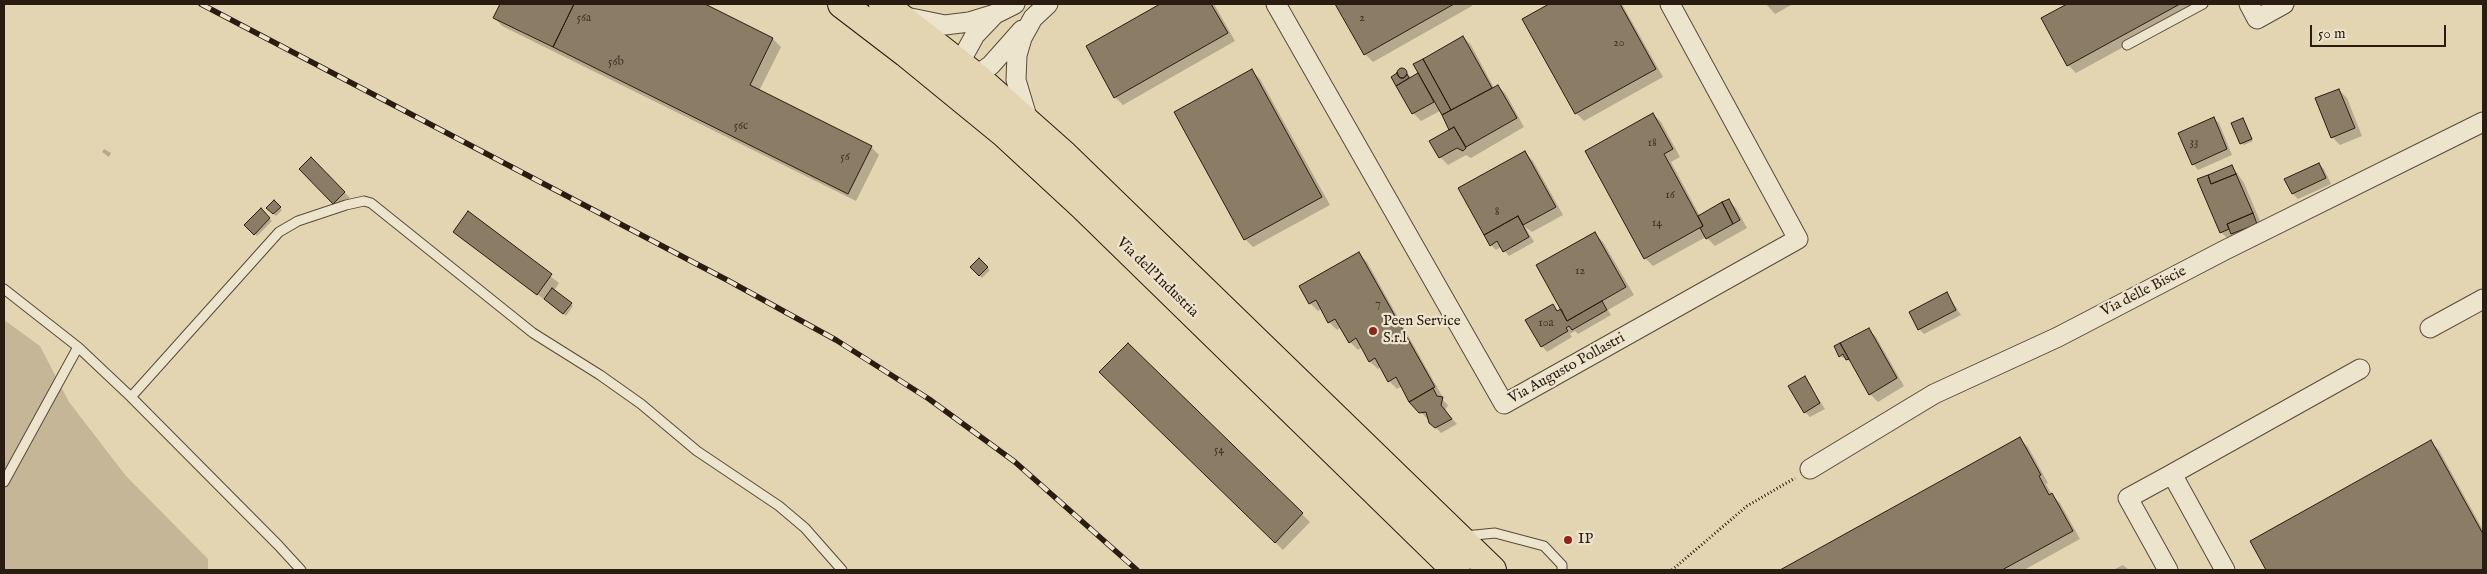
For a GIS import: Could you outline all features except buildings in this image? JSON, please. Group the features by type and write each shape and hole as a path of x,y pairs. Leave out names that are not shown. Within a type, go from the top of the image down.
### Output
{"main road":[{"name":"Via dell'Industria","path":"842,4 1005,134 1106,228 1456,570"},
{"name":"Via dell'Industria","path":"890,9 968,70 1030,124 1128,215 1492,570"}],"street":[{"path":"890,9 923,22 945,25 969,22 995,14 1015,4"},
{"path":"968,70 991,66 1033,18 1048,4"},
{"name":"Via Augusto Pollastri","path":"1276,4 1504,404 1798,239 1670,4"},
{"path":"2250,4 2257,18 2284,4"},
{"path":"952,91 968,70 976,34 995,14"},
{"path":"1030,124 1021,102 1016,80 1017,55 1022,38 1033,18"},
{"name":"Via delle Biscie","path":"1810,470 1934,394 2058,337 2225,250 2483,122"},
{"path":"2430,328 2483,299"},
{"path":"2168,570 2128,498 2360,369"},
{"path":"2172,474 2226,570"}],"lane":[{"path":"2127,45 2203,4"},
{"path":"131,396 279,232 298,221 346,205 364,202 371,203 533,333 600,375 641,404 697,451 779,506 805,528 842,570"},
{"path":"4,290 78,347 131,396 266,532 301,570"},
{"path":"4,482 78,347"},
{"path":"1458,537 1495,532 1544,546 1562,565 1562,570"}],"path":[{"path":"1672,570 1747,506 1810,470"}],"shaded area":[{"path":"4,320 40,346 69,402 126,476 208,559 208,570 4,570"}],"railway":[{"path":"201,4 729,281 836,340 929,399 1015,462 1137,570"}],"place":[{"name":"Peen Service S.r.l","path":"1373,331"},
{"name":"IP","path":"1568,540"}]}
